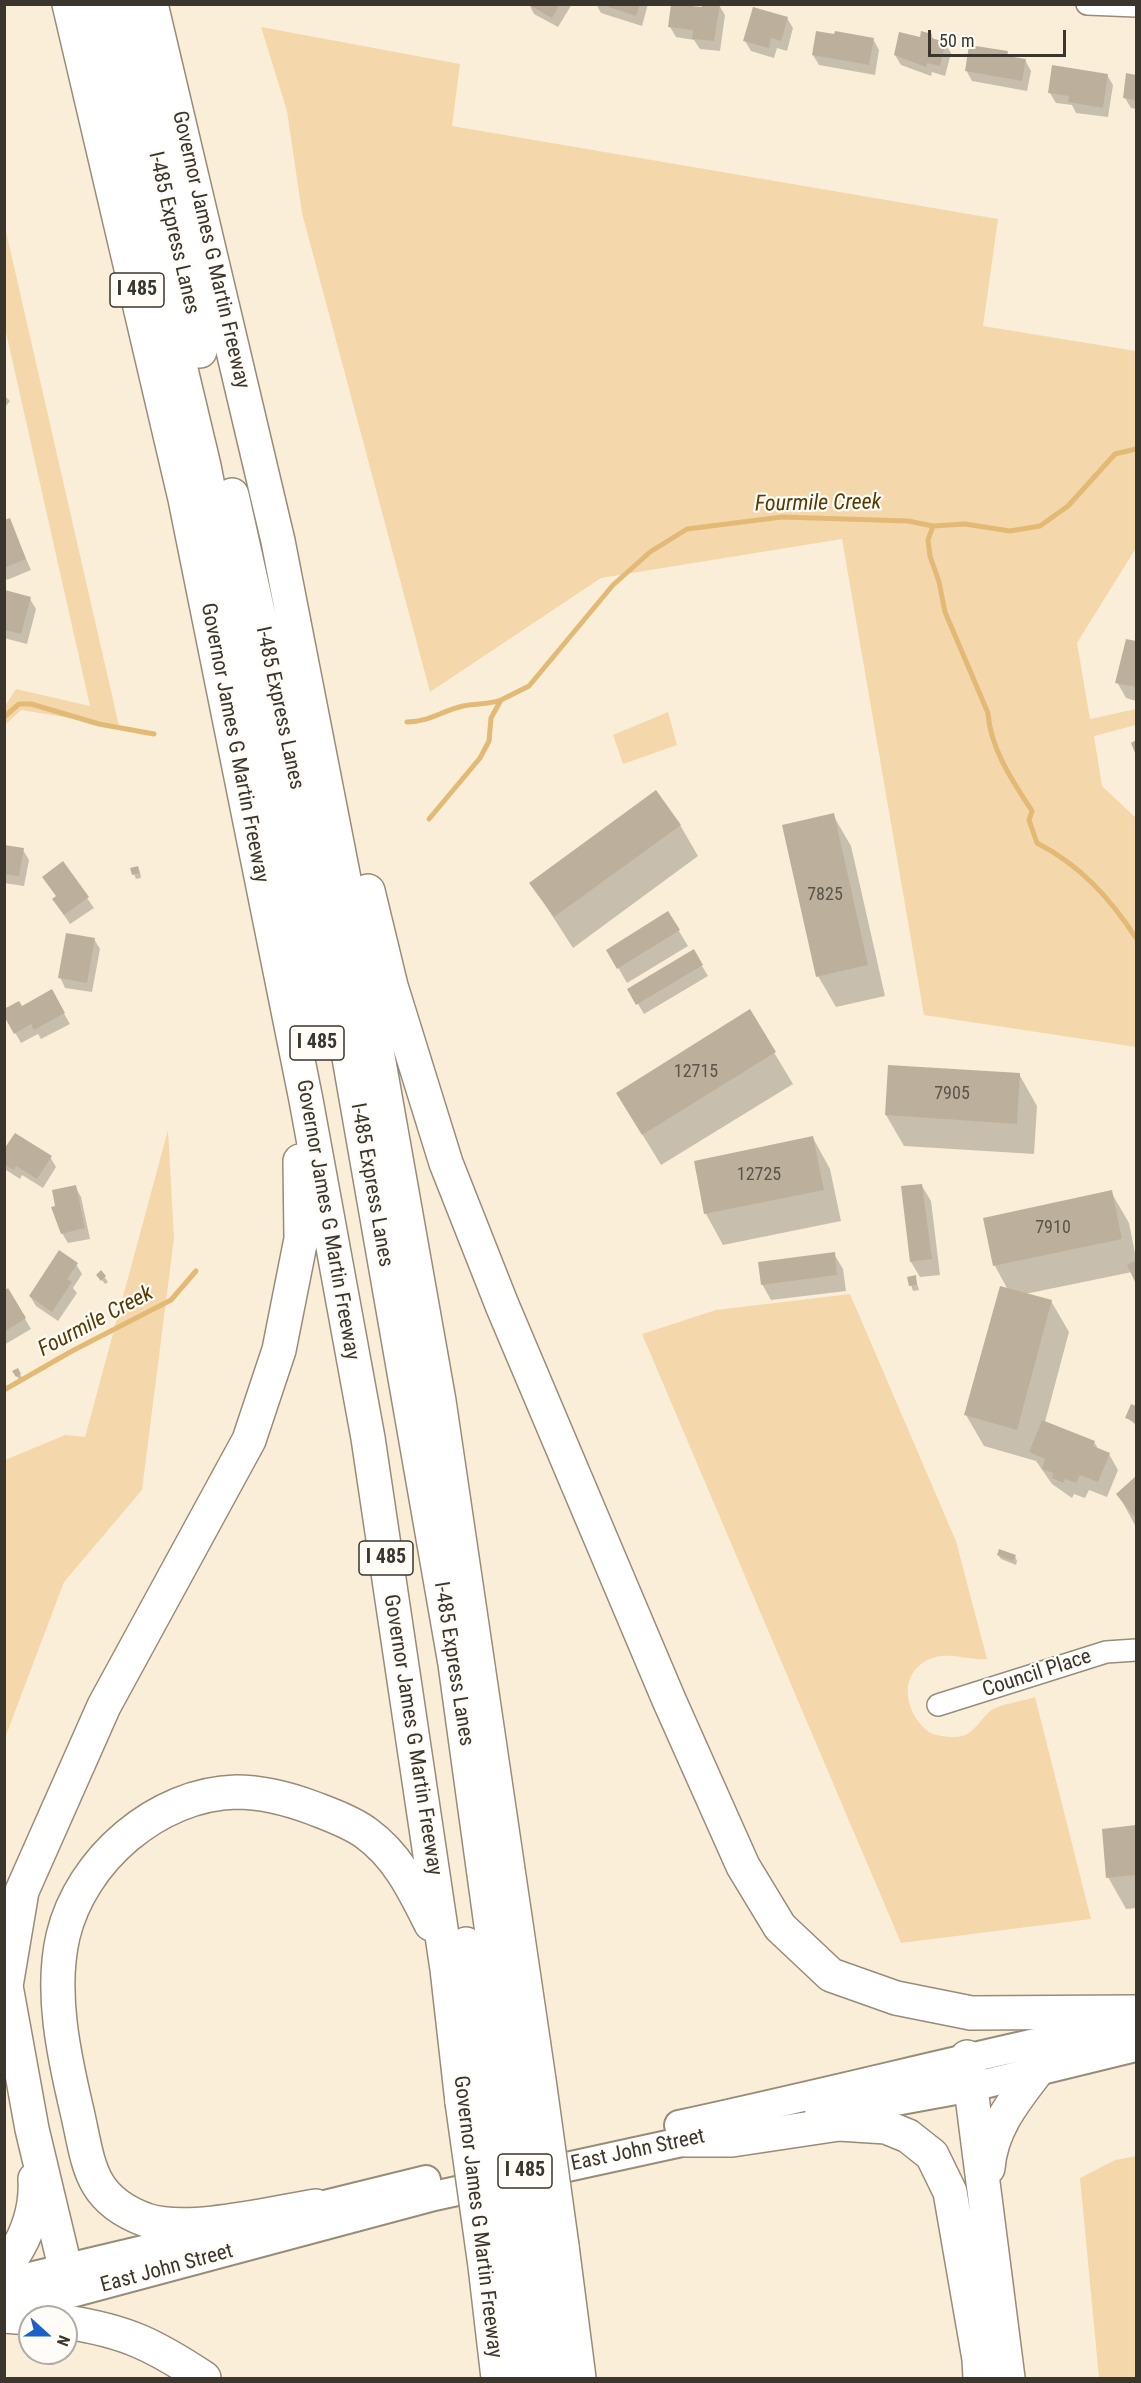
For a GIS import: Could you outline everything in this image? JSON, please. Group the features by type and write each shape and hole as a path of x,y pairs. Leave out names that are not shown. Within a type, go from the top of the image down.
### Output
{"highway":[{"name":"Governor James G Martin Freeway","path":"69,4 185,499 289,1018 368,1438 452,2013 501,2089 524,2258 568,2296 579,2379"},
{"name":"I-485 Express Lanes","path":"94,4 204,466 305,981 348,1209 501,2089"},
{"name":"I-485 Express Lanes","path":"119,4 140,87 282,716 338,995 455,1664 501,2089"},
{"name":"Governor James G Martin Freeway","path":"151,4 278,541 371,1017 440,1401 501,2089 524,2258 498,2379"},
{"path":"314,723 340,772 391,986 446,1163 502,1305 669,1700 742,1866 780,1927 831,1975 896,1998 971,2013 1137,2012"},
{"path":"65,2267 32,2130 6,1986 22,1891 104,1706 249,1440 279,1350 301,1239 300,1162 289,1018"},
{"path":"316,2206 208,2223 166,2224 147,2220 128,2211 106,2195 91,2175 63,2040 57,1979 64,1936 77,1896 108,1854 150,1818 199,1797 246,1793 267,1795 308,1806 336,1816 366,1833 394,1859 413,1888 432,1926 452,2013"},
{"path":"986,2202 990,2150 999,2125 1037,2071"},
{"path":"969,2072 1008,2379"},
{"path":"686,2140 732,2140 839,2124 886,2127 908,2136 932,2155 950,2192 979,2359 980,2379"},
{"path":"4,2269 20,2246 33,2219 36,2192 32,2130"},
{"name":"I 485","path":"524,2258 524,2379"},
{"name":"I 485","path":"524,2258 549,2379"},
{"path":"568,2296 581,2345 594,2379"},
{"path":"78,2325 130,2336 159,2349 204,2379"}],"main road":[{"name":"East John Street","path":"4,2312 434,2196 686,2140 969,2072 1137,2021"},
{"name":"East John Street","path":"4,2283 193,2239 316,2206 826,2093 969,2072 1037,2071 1137,2046"}],"street":[{"path":"1087,4 1137,6"},
{"name":"Council Place","path":"938,1705 1106,1652 1137,1650"}],"shaded area":[{"path":"261,27 460,64 452,126 998,219 983,326 1136,351 1136,548 1077,643 1090,719 1136,709 1136,725 1094,736 1102,786 1136,818 1136,1047 924,1015 842,539 601,578 430,692 302,213 287,111"},
{"path":"4,227 119,726 21,710 5,725 5,706 16,689 90,706 5,328"},
{"path":"668,712 677,745 623,764 613,735"},
{"path":"168,1130 174,1238 142,1490 64,1582 5,1738 5,1460 65,1435 85,1437"},
{"path":"850,1294 956,1541 987,1659 940,1656 924,1662 910,1678 908,1697 911,1707 915,1717 929,1732 955,1737 973,1730 995,1708 1035,1697 1091,1919 901,1943 642,1334 716,1310"},
{"path":"1136,2156 1136,2378 1099,2378 1080,2178 1115,2160"}],"building":[{"path":"528,4 560,4 552,18"},
{"path":"600,4 640,4 636,16"},
{"path":"671,4 702,7 702,4 720,4 714,41 692,39 693,30 668,27"},
{"path":"753,7 788,17 781,41 771,38 769,48 743,41"},
{"path":"816,31 834,34 835,31 874,38 869,65 812,55"},
{"path":"921,31 932,34 931,38 946,42 940,66 927,63 926,67 894,55 899,32 920,37"},
{"path":"969,45 1008,51 1007,56 1026,59 1022,81 965,71"},
{"path":"1052,65 1108,74 1103,108 1068,102 1069,96 1048,93"},
{"path":"1126,73 1136,75 1136,100 1123,98"},
{"path":"10,518 26,559 4,568 4,520"},
{"path":"5,590 31,597 21,634 5,630"},
{"path":"1126,639 1136,641 1136,687 1115,683"},
{"path":"1136,740 1136,755 1131,743"},
{"path":"656,790 681,825 554,917 529,883"},
{"path":"834,813 868,965 816,977 782,825"},
{"path":"4,845 24,848 19,876 4,874"},
{"path":"63,861 89,897 64,915 52,899 56,896 42,877"},
{"path":"138,866 140,873 132,875 130,868"},
{"path":"668,911 680,930 617,969 606,950"},
{"path":"66,933 95,938 87,983 58,978"},
{"path":"694,949 703,965 636,1005 627,989"},
{"path":"52,989 65,1013 34,1030 31,1024 14,1034 4,1016 4,1009 19,1001 22,1006"},
{"path":"750,1009 776,1052 642,1135 616,1093"},
{"path":"888,1065 1020,1073 1017,1124 885,1115"},
{"path":"15,1133 52,1156 37,1179 16,1166 14,1170 4,1164 4,1149"},
{"path":"813,1136 824,1190 704,1214 694,1161"},
{"path":"922,1184 932,1259 910,1262 901,1186"},
{"path":"76,1185 85,1228 61,1234 51,1207 55,1206 52,1190"},
{"path":"1112,1190 1122,1239 993,1266 983,1218"},
{"path":"59,1250 78,1263 67,1279 72,1282 52,1312 29,1296"},
{"path":"835,1252 837,1275 761,1285 758,1262"},
{"path":"1136,1260 1136,1284 1127,1265"},
{"path":"101,1270 106,1276 101,1281 96,1275"},
{"path":"916,1275 917,1285 909,1286 907,1277"},
{"path":"1000,1286 1052,1300 1017,1430 964,1415"},
{"path":"8,1288 26,1318 4,1332 4,1291"},
{"path":"18,1368 21,1374 16,1377 12,1371"},
{"path":"1131,1404 1136,1406 1136,1422 1125,1418"},
{"path":"1042,1420 1095,1441 1093,1446 1110,1453 1098,1482 1080,1475 1076,1483 1065,1479 1063,1483 1052,1478 1053,1473 1042,1469 1045,1459 1029,1452"},
{"path":"1136,1476 1136,1519 1116,1494"},
{"path":"999,1549 1016,1555 1013,1561 997,1555"},
{"path":"1136,1825 1136,1875 1106,1878 1102,1829"}],"waterway":[{"name":"Fourmile Creek","path":"429,819 480,758 489,741 491,718 501,700 529,686 613,585 650,552 687,529 782,517 908,521 933,526 965,524 1010,531 1040,526 1068,506 1115,454 1136,449"},
{"path":"933,526 928,540 930,556 939,582 945,612 988,713 998,752 1032,811 1029,820 1037,843 1067,862 1093,884 1116,909 1136,938"},
{"path":"407,722 423,720 463,706 501,700"},
{"path":"4,717 19,704 31,704 99,724 154,734"},
{"name":"Fourmile Creek","path":"4,1390 72,1351 171,1300 196,1271"}]}
